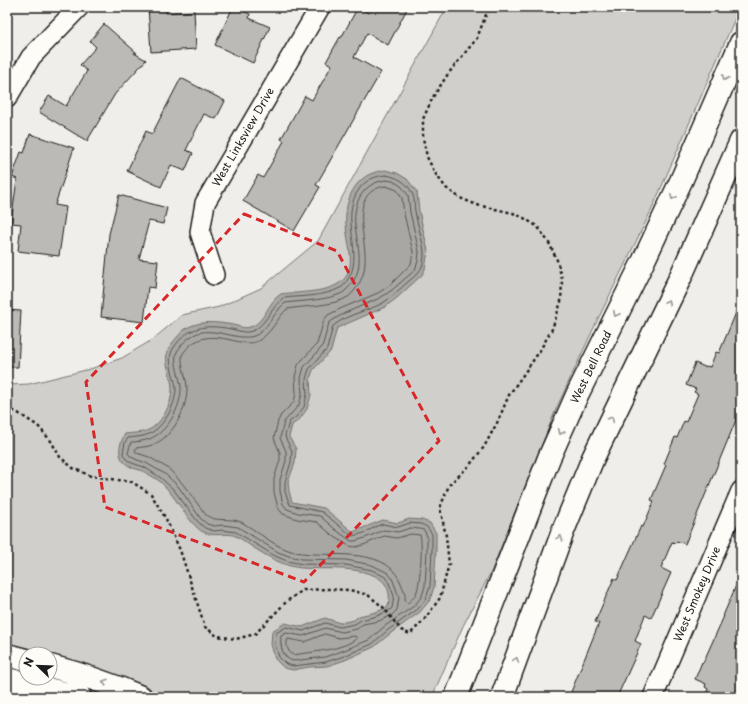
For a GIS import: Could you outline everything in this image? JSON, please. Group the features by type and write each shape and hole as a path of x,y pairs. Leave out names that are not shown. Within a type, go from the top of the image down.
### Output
{"main road":[{"name":"West Bell Road","path":"456,697 549,458 577,395 643,262 741,43"},
{"path":"502,697 563,531 593,458 681,276 741,141"},
{"path":"7,655 18,658"},
{"path":"58,668 113,685 141,697"},
{"path":"7,679 80,697"}],"street":[{"path":"7,98 31,57 79,7"},
{"name":"West Linksview Drive","path":"214,275 200,232 205,203 312,10"},
{"name":"West Smokey Drive","path":"653,697 741,491"}],"path":[{"path":"7,408 38,426 51,441 60,458 73,468 91,476 132,482 151,494 166,519 180,550 205,627 217,636 236,639 255,634 288,601 303,590 327,589 350,590 368,595 383,607 400,630 410,634 424,620 440,598 449,564 446,536 440,508 449,485 468,467 484,447 498,421 509,395 539,352 552,329 561,302 562,279 557,260 549,242 538,227 524,218 477,205 460,198 446,188 435,173 427,157 423,138 423,119 433,97 448,74 477,38 489,7"}],"highlighted area":[{"path":"244,214 337,251 439,441 304,582 105,507 86,382"}],"shaded area":[{"path":"447,7 740,7 651,211 556,409 491,572 463,626 432,697 7,697 7,385 29,384 90,369 122,358 152,340 182,315 219,307 261,288 318,241"}],"water":[{"path":"385,170 397,173 407,179 417,192 419,211 428,251 425,269 422,275 385,307 337,328 331,351 313,370 310,379 311,395 307,409 299,420 292,425 289,437 296,449 295,463 288,482 289,491 292,502 324,508 353,532 383,520 398,523 409,519 422,520 430,523 436,533 434,587 430,600 420,612 374,647 327,666 293,670 284,668 275,659 271,644 272,631 285,623 302,627 325,618 340,623 354,620 359,616 376,612 388,607 389,596 384,582 376,576 353,570 294,567 269,557 236,536 203,532 192,523 164,485 141,470 132,468 123,461 120,448 125,434 146,431 156,424 165,414 170,401 172,389 167,364 168,350 185,329 196,324 208,322 248,328 255,325 263,317 273,302 281,294 310,292 325,289 333,287 344,279 350,268 350,250 346,209 351,194 360,181 366,176"}],"building":[{"path":"148,7 166,7 166,13 194,11 196,49 151,52"},
{"path":"233,7 250,14 249,18 270,27 253,63 215,45"},
{"path":"358,7 369,13 372,7 408,7 388,45 367,33 354,57 381,72 316,185 320,187 294,231 243,201 258,175 263,178 284,141 281,139 305,96 312,100 332,65 326,62"},
{"path":"104,24 137,53 134,53 146,60 115,94 87,141 39,112 49,96 66,106 87,71 80,65 96,47 90,41"},
{"path":"181,78 225,101 216,119 204,114 186,150 193,153 185,171 171,165 161,187 127,171 146,131 152,134"},
{"path":"30,134 74,148 55,205 66,207 59,256 18,251 21,224 11,223 17,179 12,177 21,152 24,153"},
{"path":"119,195 167,208 163,224 149,221 139,259 158,261 155,288 148,287 144,322 101,317 109,234"},
{"path":"741,301 741,408 685,544 677,541 675,543 672,542 661,568 671,573 651,618 645,615 635,641 641,644 617,697 569,697 599,623 595,622 614,578 617,580 641,526 643,527 654,501 651,500 666,465 664,464 675,437 677,438 684,421 686,422 698,394 694,392 696,389 686,385 695,363 705,367 710,367 716,352 719,353"},
{"path":"7,310 21,311 18,367 7,367"},
{"path":"741,574 741,697 705,697 708,689 705,687 706,684 695,679 724,616"}]}
